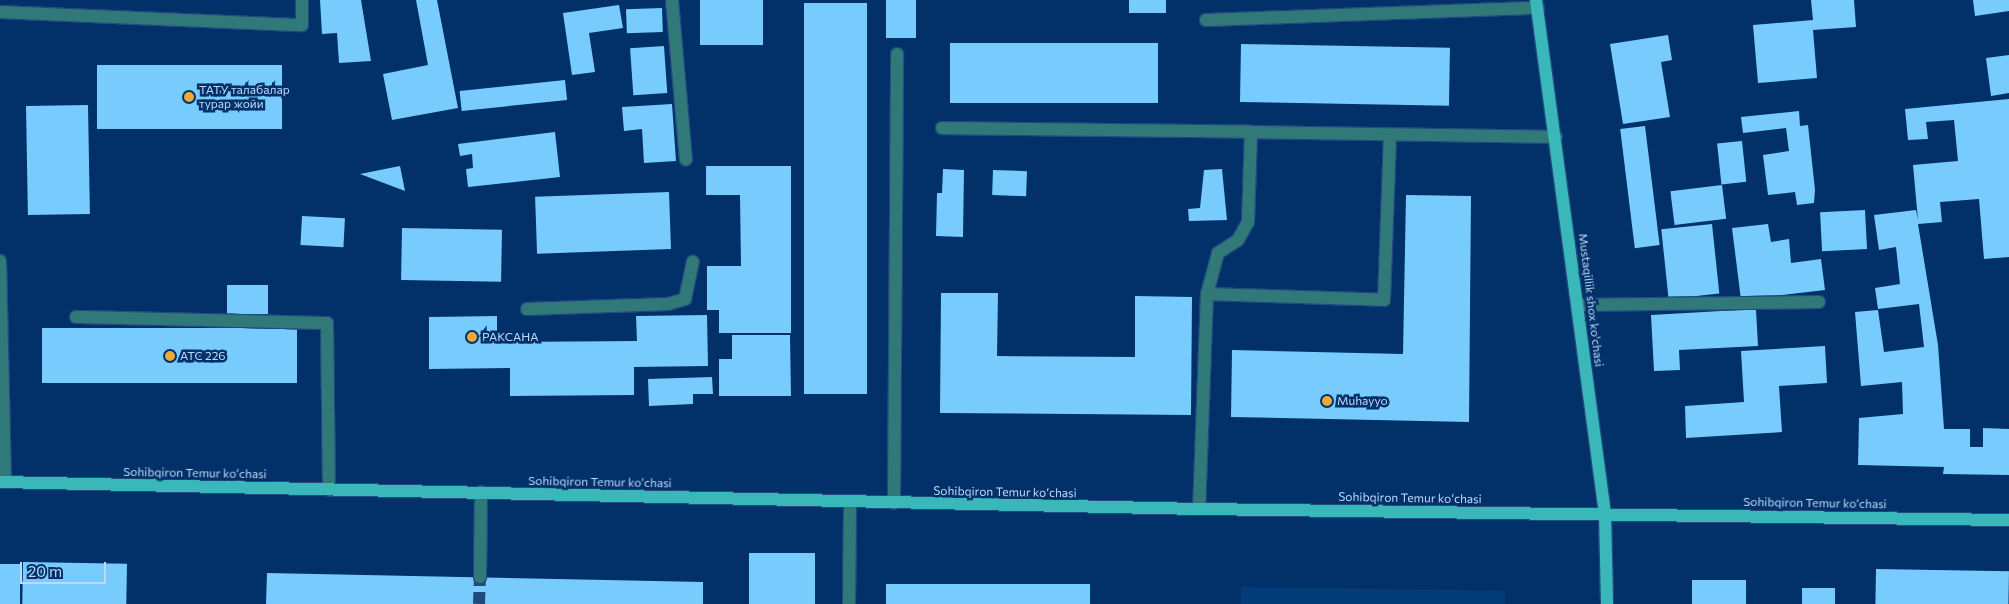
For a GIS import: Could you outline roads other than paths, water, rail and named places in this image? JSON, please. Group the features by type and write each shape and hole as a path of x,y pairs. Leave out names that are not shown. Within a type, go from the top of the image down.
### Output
{"main road":[{"name":"Mustaqillik shox ko'chasi","path":"1537,4 1606,514 1607,604"},
{"name":"Sohibqiron Temur koʻchasi","path":"2,482 1199,509 2009,520"}],"street":[{"path":"0,12 302,25 302,0"},
{"path":"672,0 686,159"},
{"path":"1206,20 1537,4"},
{"path":"894,503 897,54"},
{"path":"942,128 1556,137"},
{"path":"1199,509 1207,294 1218,253 1238,240 1248,222 1251,132"},
{"path":"1207,294 1384,300 1390,135"},
{"path":"0,261 2,482"},
{"path":"527,309 676,302 684,299 692,283 693,262"},
{"path":"1578,305 1819,302"},
{"path":"76,317 327,323 329,490"},
{"path":"480,578 482,492"},
{"path":"849,604 850,502"}],"tunnel":[{"path":"479,604 480,577"}],"place":[{"name":"ТАТУ талабалар турар жойи","path":"189,97"},
{"name":"РАКСАНА","path":"472,337"},
{"name":"АТС 226","path":"170,356"},
{"name":"Muhayyo","path":"1327,401"}]}
